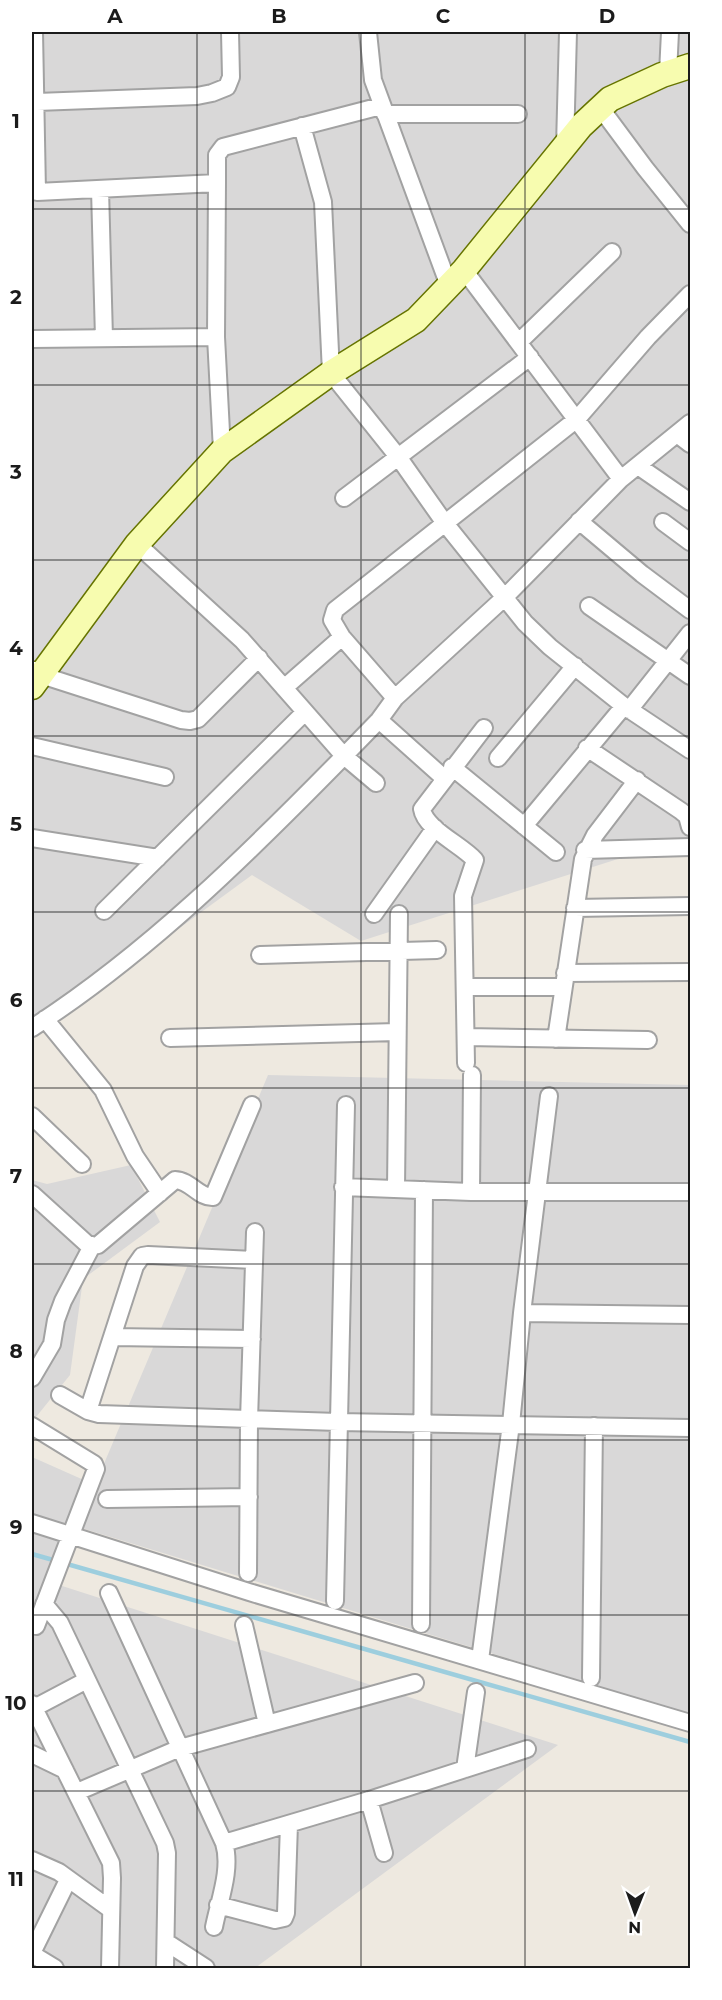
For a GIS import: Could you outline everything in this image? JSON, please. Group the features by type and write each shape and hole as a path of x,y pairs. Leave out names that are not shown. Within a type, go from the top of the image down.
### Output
{"street":[{"path":"34,32 37,102 34,192 217,183"},
{"path":"37,102 197,96 221,90 230,83 230,32"},
{"path":"368,32 373,80 383,110 457,278 519,342 621,479"},
{"path":"566,146 568,32"},
{"path":"259,658 204,713 190,721 35,677 137,544 222,450 331,373 416,320 457,278 599,106 633,87 685,67 670,32"},
{"path":"599,106 690,224"},
{"path":"222,450 216,337 217,155 223,147 302,126 383,110 518,114"},
{"path":"302,126 323,202 331,373 399,458 444,522 504,598 538,636 627,708 690,750"},
{"path":"100,189 104,338"},
{"path":"519,342 612,252"},
{"path":"395,698 342,637 332,620 334,610 577,419 648,336 690,294"},
{"path":"32,339 216,337"},
{"path":"344,498 530,357"},
{"path":"160,1192 142,1167 102,1090 38,1024 89,990 184,911 262,840 379,720 395,698 504,598 621,479 638,466 684,439 690,423"},
{"path":"638,466 690,502"},
{"path":"579,521 642,574 690,610"},
{"path":"663,522 690,542"},
{"path":"137,544 259,658 344,756 376,783"},
{"path":"589,606 690,676"},
{"path":"524,826 587,748 627,708 690,633"},
{"path":"284,688 342,637"},
{"path":"498,758 575,666"},
{"path":"104,912 305,712"},
{"path":"379,720 556,852"},
{"path":"471,1192 463,896 475,860 435,828 425,818 422,809 484,728"},
{"path":"32,746 165,777"},
{"path":"587,748 687,816 690,827"},
{"path":"556,1039 585,850 637,780"},
{"path":"374,914 435,828"},
{"path":"32,838 158,858"},
{"path":"585,850 690,847"},
{"path":"575,908 690,906"},
{"path":"396,1189 399,914"},
{"path":"260,955 437,950"},
{"path":"465,987 690,972"},
{"path":"170,1038 397,1032"},
{"path":"466,1037 648,1040"},
{"path":"480,1660 512,1424 522,1313 539,1192 549,1096"},
{"path":"32,1378 52,1344 56,1320 63,1301 92,1246 103,1242 176,1180 205,1196 213,1197 252,1105"},
{"path":"335,1601 346,1105"},
{"path":"32,1116 82,1164"},
{"path":"343,1187 471,1192 690,1192"},
{"path":"421,1624 424,1190"},
{"path":"32,1194 92,1246"},
{"path":"248,1573 249,1420 255,1232"},
{"path":"88,1412 135,1266 142,1256 254,1260"},
{"path":"522,1313 690,1315"},
{"path":"112,1337 252,1339"},
{"path":"60,1395 88,1412 99,1414 249,1420 690,1428"},
{"path":"32,1426 94,1464 94,1475 36,1626"},
{"path":"591,1678 594,1426"},
{"path":"107,1499 249,1497"},
{"path":"32,1523 70,1537 249,1592 690,1723"},
{"path":"109,1593 224,1843 227,1853 226,1864 214,1927"},
{"path":"44,1605 60,1623 165,1843 167,1854 165,1968"},
{"path":"244,1625 267,1724"},
{"path":"87,1680 33,1706 111,1863 110,1968"},
{"path":"77,1792 180,1748 416,1683"},
{"path":"465,1769 476,1692"},
{"path":"224,1843 369,1800 527,1749"},
{"path":"32,1754 65,1770"},
{"path":"369,1800 384,1853"},
{"path":"218,1905 275,1920 284,1918 289,1824"},
{"path":"32,1860 59,1872 110,1909"},
{"path":"55,1968 32,1954 68,1880"},
{"path":"166,1942 206,1968"}],"shaded area":[{"path":"32,32 690,32 690,836 361,941 252,875 32,1035"},
{"path":"268,1075 690,1085 690,1714 78,1527 56,1584 558,1745 255,1968 32,1968 32,1457 95,1485"},
{"path":"131,1165 160,1222 83,1279 70,1375 32,1422 32,1180 47,1184"}],"waterway":[{"path":"32,1554 690,1742"}]}
